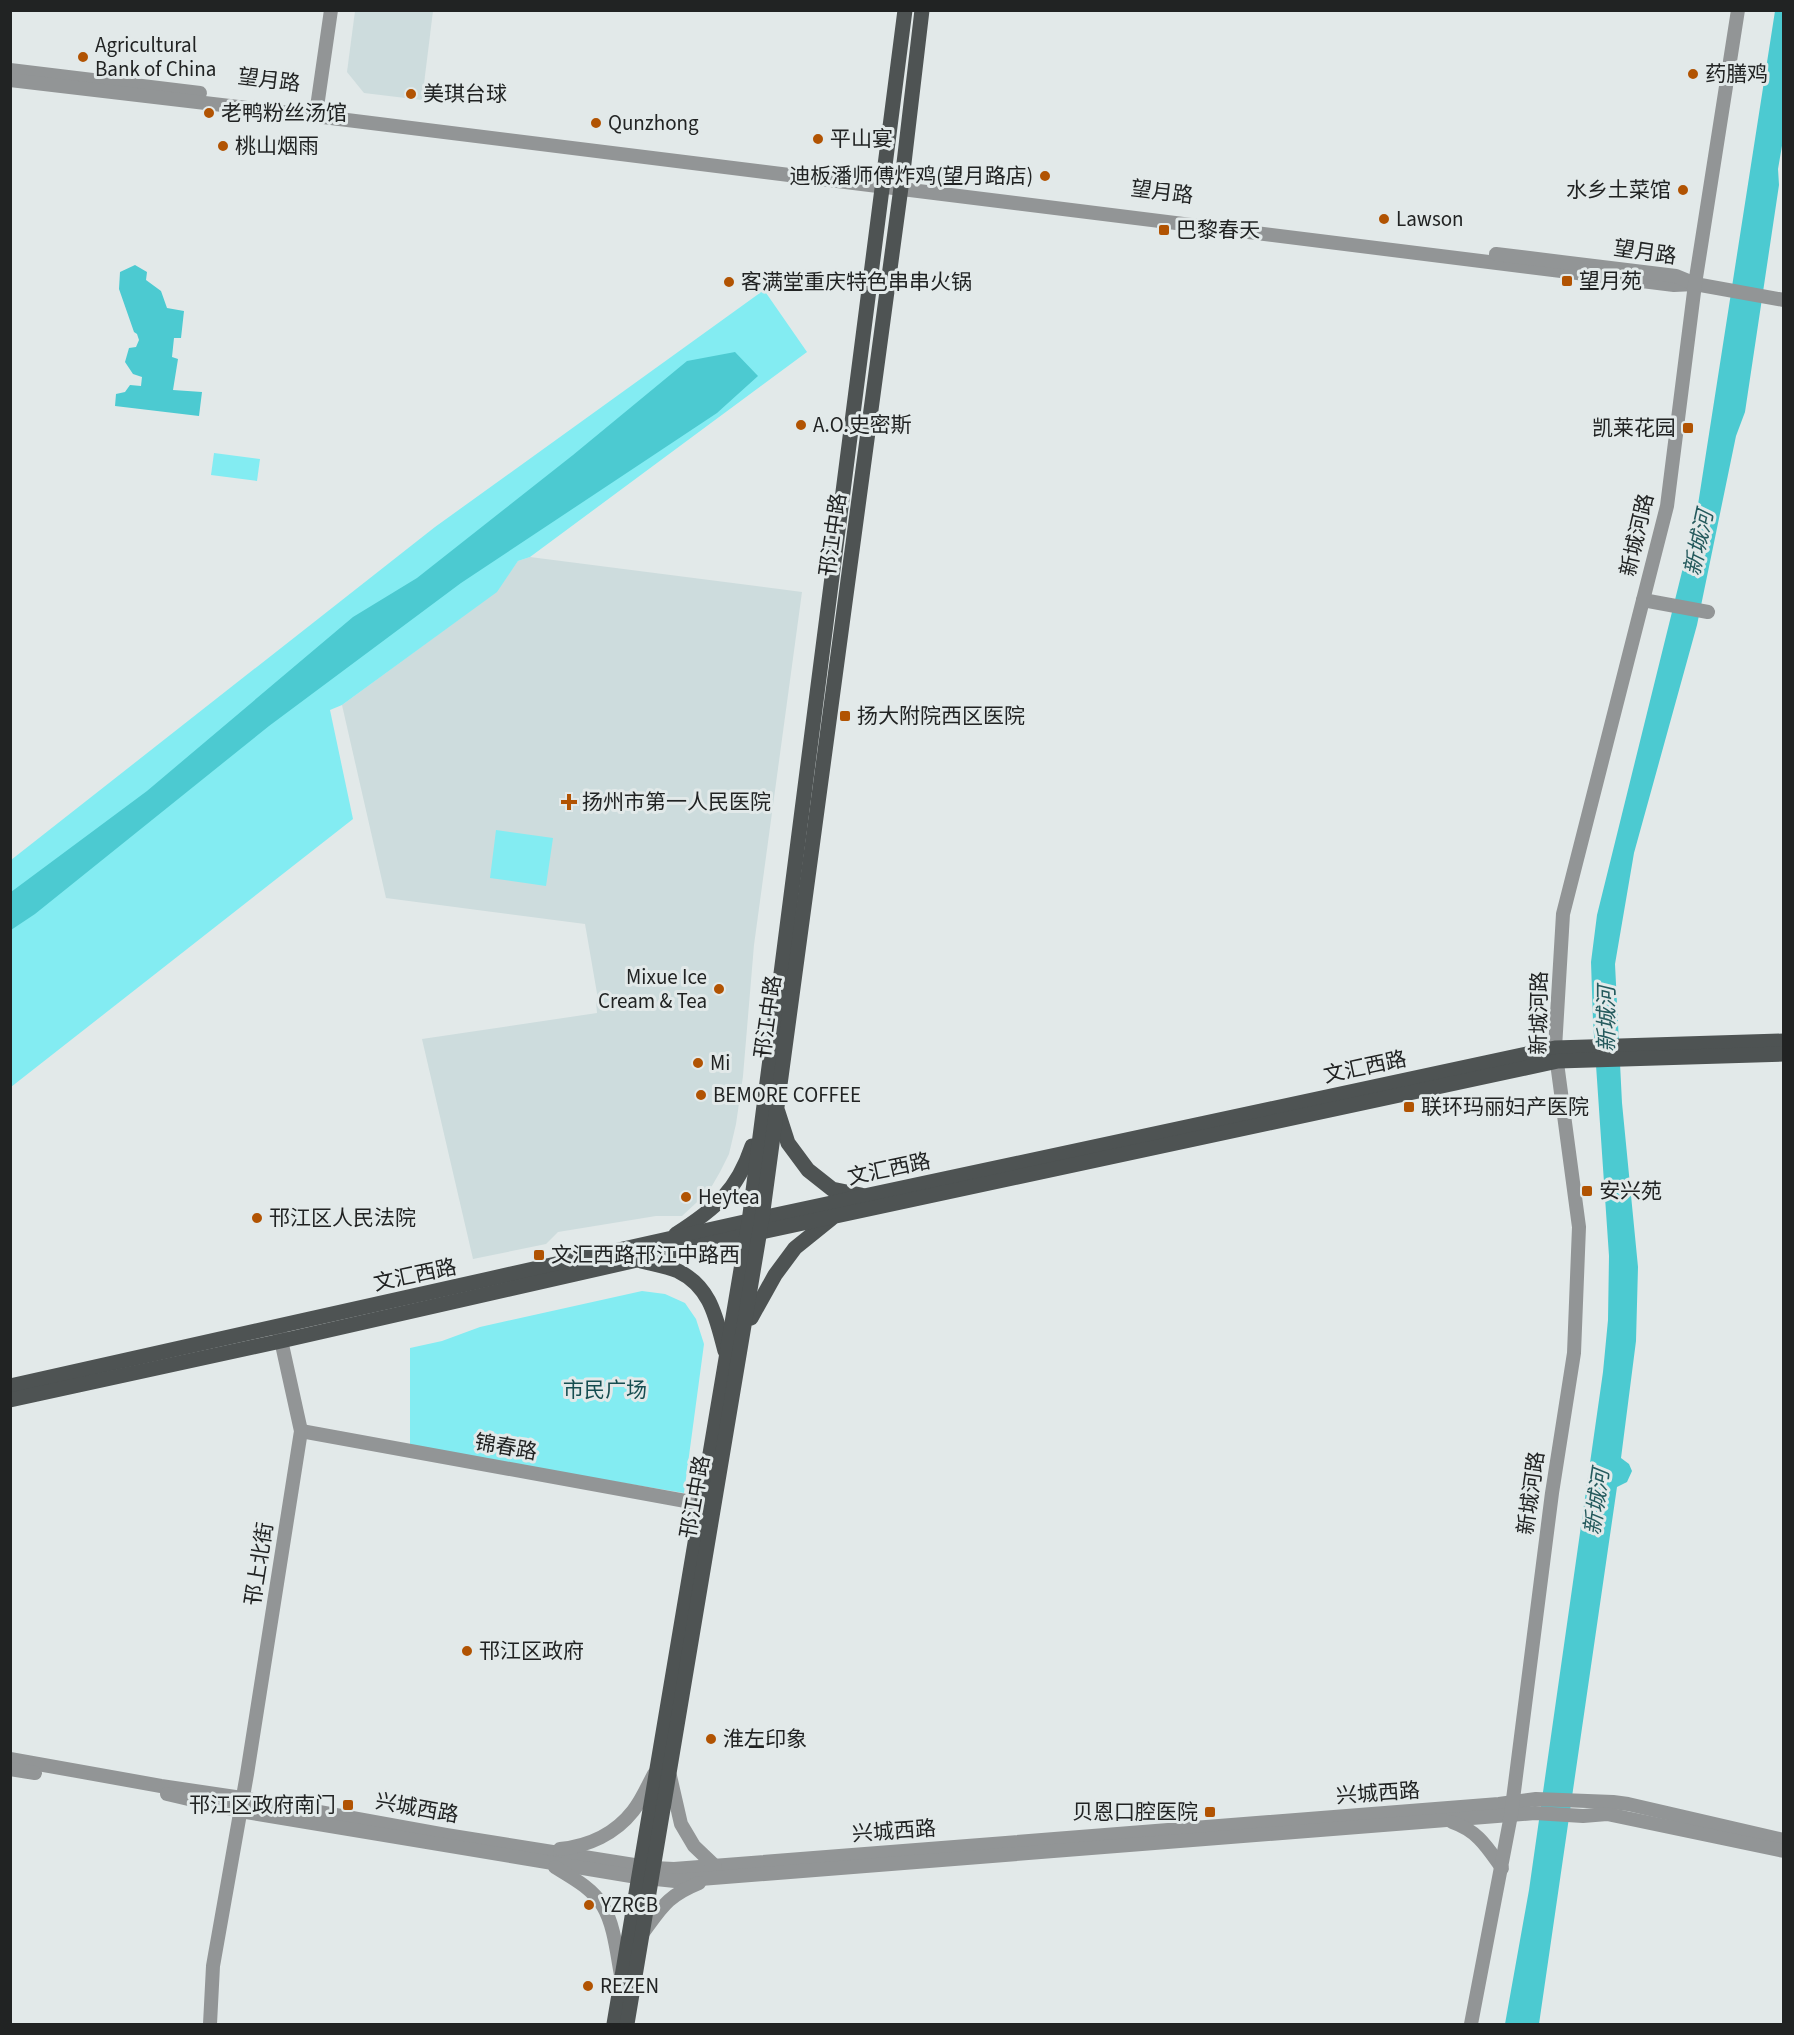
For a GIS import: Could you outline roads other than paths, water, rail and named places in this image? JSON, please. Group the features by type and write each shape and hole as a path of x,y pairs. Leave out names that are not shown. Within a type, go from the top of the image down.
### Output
{"main road":[{"name":"邗江中路","path":"614,2025 645,1873 745,1328 755,1227 905,10"},
{"name":"邗江中路","path":"770,1110 901,184 922,10"},
{"name":"文汇西路","path":"10,1400 638,1260 867,1196 1557,1055 1784,1041"},
{"name":"文汇西路","path":"1629,1052 1784,1054"},
{"name":"文汇西路","path":"10,1386 667,1240 834,1216 1557,1055"},
{"path":"770,1110 788,1143 808,1170 832,1189 867,1196"},
{"path":"667,1240 704,1216 728,1193 745,1165 770,1110"},
{"path":"745,1328 775,1275 795,1248 834,1216"},
{"name":"邗江中路","path":"662,1772 726,1356 755,1227"},
{"path":"638,1260 677,1270 699,1285 714,1312 726,1356"},
{"name":"邗江中路","path":"627,2025 642,1934 645,1873"}],"street":[{"path":"317,107 331,10"},
{"name":"新城河路","path":"1471,2025 1512,1809 1552,1493 1574,1353 1579,1227 1557,1055 1563,914 1667,506 1695,284 1738,10"},
{"name":"望月路","path":"10,70 317,107 884,182"},
{"name":"望月路","path":"10,80 901,184 1674,285 1695,284 1784,300"},
{"path":"1643,600 1708,612"},
{"name":"邗上北街","path":"210,2025 213,1966 302,1431 278,1326"},
{"name":"锦春路","path":"302,1431 702,1504"},
{"name":"兴城西路","path":"10,1759 241,1804"},
{"name":"兴城西路","path":"10,1769 157,1792 330,1815 546,1857 645,1873 675,1881 714,1872 1512,1809 1535,1813 1617,1815 1784,1851"},
{"path":"546,1857 581,1846 609,1833 633,1811 662,1772"},
{"path":"642,1934 666,1901 714,1872 681,1824 662,1772"},
{"name":"兴城西路","path":"714,1872 1445,1820 1512,1809 1536,1799 1628,1804 1784,1840"},
{"path":"1445,1820 1468,1828 1484,1842 1502,1868"},
{"path":"546,1857 583,1884 603,1906 613,1936 622,1978"}],"water":[{"name":"新城河","path":"1775,11 1783,11 1783,140 1778,169 1779,185 1745,412 1736,436 1697,625 1634,853 1615,964 1622,1103 1638,1267 1636,1341 1621,1458 1629,1464 1632,1471 1627,1482 1617,1487 1539,2024 1505,2024 1529,1890 1603,1372 1608,1320 1609,1256 1591,962 1597,915 1697,511"},
{"path":"135,265 147,272 146,280 161,291 167,308 184,311 181,338 174,338 172,357 178,359 173,390 202,392 199,416 115,406 116,394 125,392 130,385 141,386 142,377 133,374 125,362 129,348 136,347 139,340 119,289 120,272"},
{"path":"735,352 758,376 717,413 461,583 269,726 35,914 11,930 11,892 147,791 353,617 417,578 573,455 687,361"}],"place":[{"name":"Agricultural Bank of China","path":"83,57"},
{"name":"药膳鸡","path":"1693,74"},
{"name":"美琪台球","path":"411,94"},
{"name":"老鸭粉丝汤馆","path":"209,113"},
{"name":"Qunzhong","path":"596,123"},
{"name":"平山宴","path":"818,139"},
{"name":"桃山烟雨","path":"223,146"},
{"name":"迪板潘师傅炸鸡(望月路店)","path":"1045,176"},
{"name":"水乡土菜馆","path":"1683,190"},
{"name":"Lawson","path":"1384,219"},
{"name":"巴黎春天","path":"1164,230"},
{"name":"望月苑","path":"1567,281"},
{"name":"客满堂重庆特色串串火锅","path":"729,282"},
{"name":"A.O.史密斯","path":"801,425"},
{"name":"凯莱花园","path":"1688,428"},
{"name":"扬大附院西区医院","path":"845,716"},
{"name":"扬州市第一人民医院","path":"569,802"},
{"name":"Mixue Ice Cream & Tea","path":"719,989"},
{"name":"Mi","path":"698,1063"},
{"name":"BEMORE COFFEE","path":"701,1095"},
{"name":"联环玛丽妇产医院","path":"1409,1107"},
{"name":"安兴苑","path":"1587,1191"},
{"name":"Heytea","path":"686,1197"},
{"name":"邗江区人民法院","path":"257,1218"},
{"name":"文汇西路邗江中路西","path":"539,1255"},
{"name":"邗江区政府","path":"467,1651"},
{"name":"淮左印象","path":"711,1739"},
{"name":"邗江区政府南门","path":"348,1805"},
{"name":"贝恩口腔医院","path":"1210,1812"},
{"name":"YZRCB","path":"589,1905"},
{"name":"REZEN","path":"588,1986"}],"park label":[{"name":"市民广场","path":"605,1390"}]}
